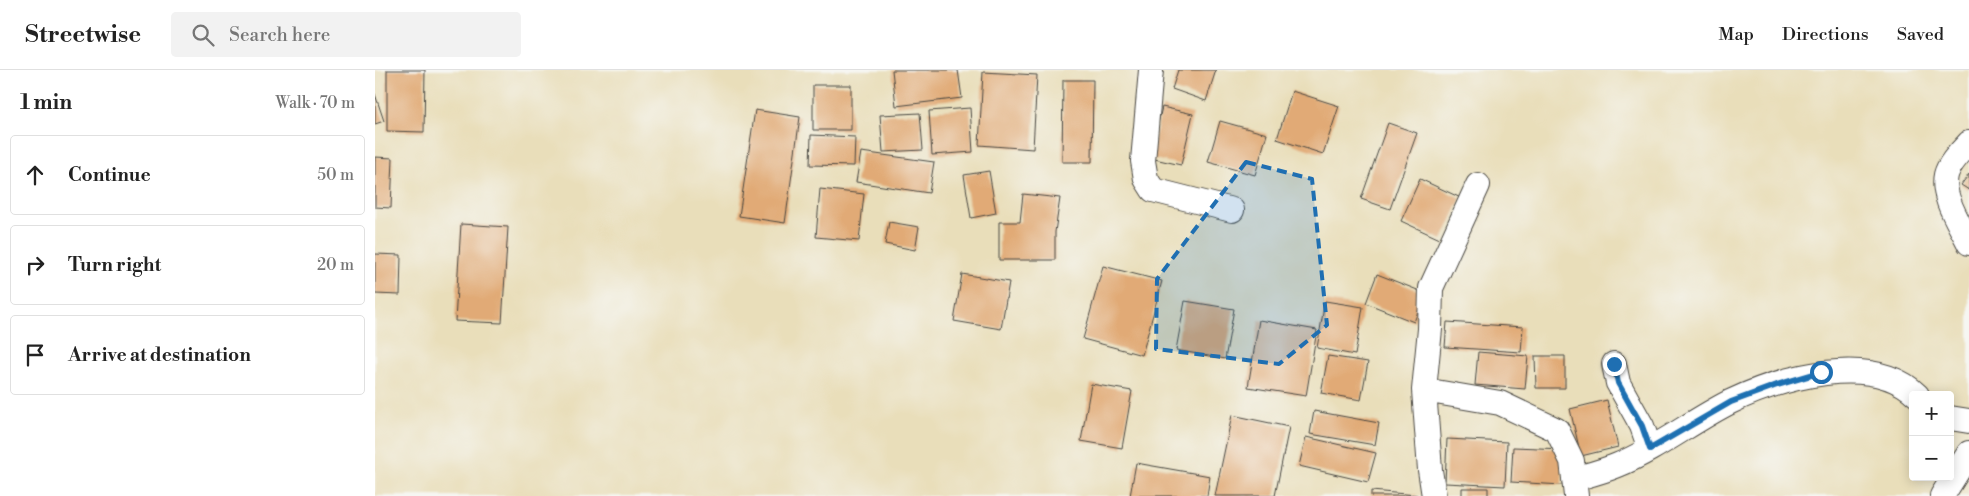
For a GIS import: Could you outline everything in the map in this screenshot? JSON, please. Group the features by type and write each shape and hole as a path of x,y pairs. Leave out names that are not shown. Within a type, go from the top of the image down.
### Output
{"street":[{"path":"1151,70 1143,161 1146,179 1153,190 1232,210"},
{"path":"1969,143 1955,159 1947,175 1946,188 1952,209 1969,243"},
{"path":"1434,496 1430,470 1424,390 1430,329 1431,288 1478,185"},
{"path":"1614,364 1618,383 1642,426 1650,449"},
{"path":"1424,390 1500,404 1557,430 1572,460 1575,488 1650,449 1731,402 1777,385 1821,372 1855,371 1890,377 1911,391"},
{"path":"1954,419 1969,421"},
{"path":"1942,496 1969,453"}],"highlighted area":[{"path":"1246,162 1312,179 1327,325 1279,364 1156,349 1157,279"}],"building":[{"path":"387,70 425,70 424,132 387,131"},
{"path":"892,70 958,70 962,98 896,106"},
{"path":"1178,70 1216,70 1206,101 1172,89"},
{"path":"983,72 1037,75 1033,149 979,145"},
{"path":"1063,80 1093,80 1092,162 1062,162"},
{"path":"813,85 851,85 851,130 813,130"},
{"path":"1292,91 1339,106 1323,154 1277,139"},
{"path":"375,94 384,121 375,124"},
{"path":"1162,107 1193,114 1181,165 1150,158"},
{"path":"970,108 973,152 932,155 929,111"},
{"path":"755,110 800,117 785,223 739,216"},
{"path":"920,113 923,150 883,152 880,115"},
{"path":"1220,121 1267,134 1255,175 1208,162"},
{"path":"1388,123 1417,133 1390,209 1361,199"},
{"path":"811,135 855,137 854,166 810,165"},
{"path":"861,152 934,162 929,193 856,182"},
{"path":"375,157 393,158 391,208 375,207"},
{"path":"989,171 996,213 971,218 964,175"},
{"path":"1969,174 1969,190 1961,185"},
{"path":"1420,179 1461,198 1442,240 1401,221"},
{"path":"820,189 864,194 859,241 816,237"},
{"path":"1023,194 1060,198 1055,232 1055,260 999,260 999,222 1020,222"},
{"path":"889,222 919,227 915,250 885,244"},
{"path":"461,224 508,227 502,323 455,321"},
{"path":"375,254 401,255 400,295 375,294"},
{"path":"1103,266 1162,281 1142,355 1083,339"},
{"path":"962,274 1009,282 1001,329 954,321"},
{"path":"1377,274 1425,293 1414,322 1366,303"},
{"path":"1185,301 1234,309 1225,359 1176,350"},
{"path":"1325,301 1363,307 1355,355 1317,348"},
{"path":"1259,320 1317,330 1306,396 1248,387"},
{"path":"1447,322 1523,327 1521,352 1445,347"},
{"path":"1478,352 1528,356 1525,389 1475,385"},
{"path":"1328,356 1368,362 1361,400 1321,393"},
{"path":"1535,356 1565,356 1565,388 1536,388"},
{"path":"1091,384 1132,391 1122,448 1081,441"},
{"path":"1607,400 1618,447 1581,456 1570,409"},
{"path":"1314,411 1379,423 1375,445 1310,434"},
{"path":"1232,415 1289,427 1275,496 1215,496"},
{"path":"1306,437 1376,453 1368,482 1299,466"},
{"path":"1447,439 1507,442 1505,486 1445,483"},
{"path":"1513,447 1564,449 1562,485 1511,482"},
{"path":"1136,463 1210,476 1207,496 1130,496"},
{"path":"1462,488 1488,488 1488,496 1462,496"},
{"path":"1371,491 1417,495 1417,496 1371,496"}],"route":[{"path":"1614,364 1618,383 1642,426 1650,449 1731,402 1777,385 1821,372"}]}
